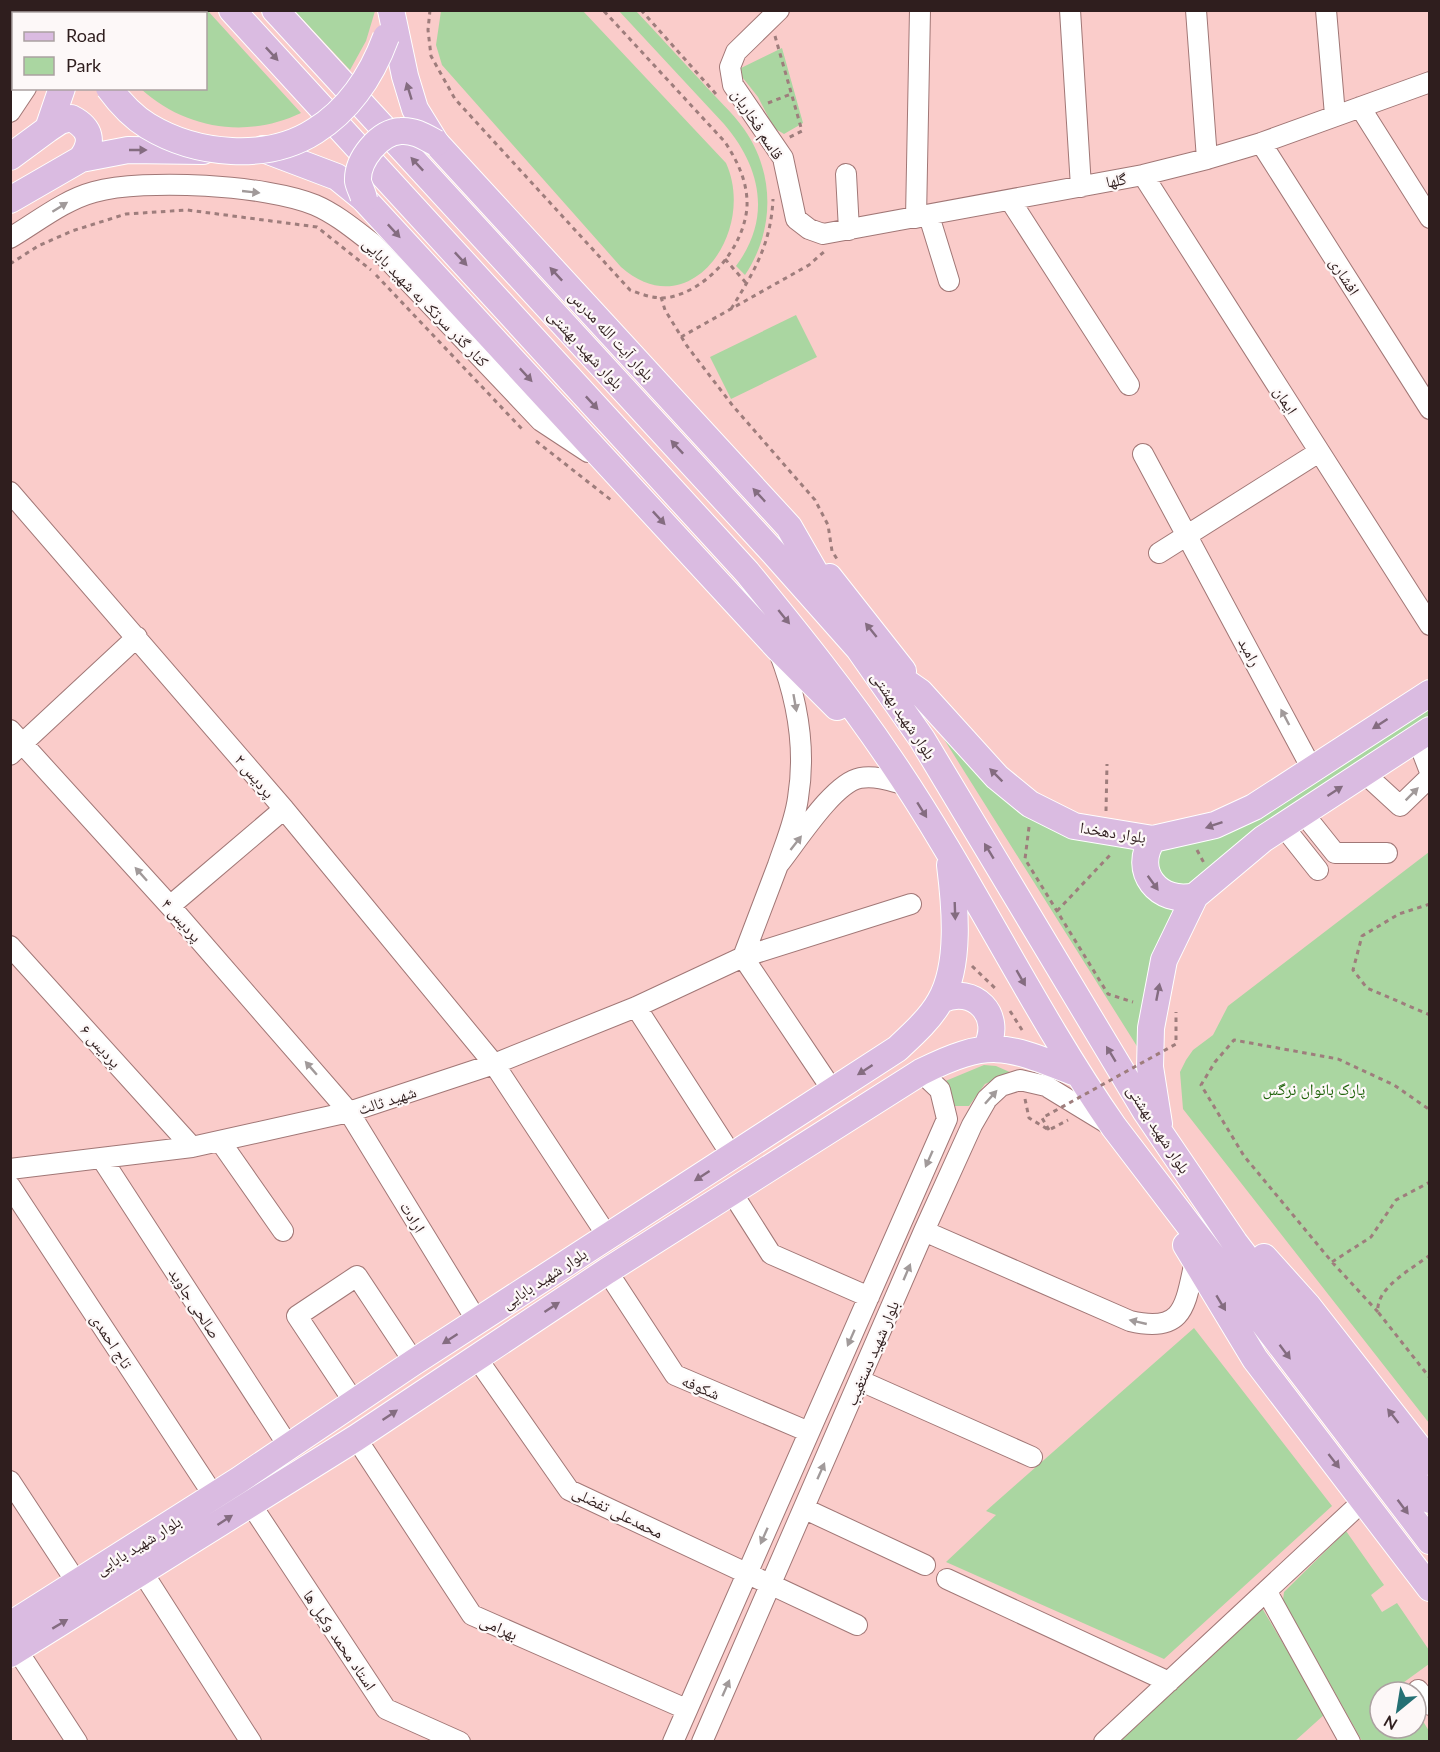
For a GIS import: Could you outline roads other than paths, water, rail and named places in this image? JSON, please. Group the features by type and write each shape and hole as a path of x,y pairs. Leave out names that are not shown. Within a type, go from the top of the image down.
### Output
{"main road":[{"name":"بلوار شهید بهشتی","path":"232,10 747,572 822,664 891,760 949,853 1076,1073 1203,1258"},
{"name":"بلوار شهید بهشتی","path":"275,10 773,552 859,649 922,740 1160,1133 1235,1243 1430,1500"},
{"path":"10,200 81,159 128,150 263,149 292,142 315,131 355,96 375,67 386,37 390,10"},
{"name":"بلوار آیت الله مدرس","path":"390,10 415,109 436,143 789,527 859,649"},
{"path":"48,129 61,90"},
{"path":"111,90 123,106 147,126 175,140 218,151"},
{"path":"10,157 60,121 71,118 83,124 90,136 89,149 81,159"},
{"path":"364,199 358,181 361,163 375,144 389,133 413,131 436,143"},
{"path":"263,149 337,177 364,199 777,647 891,760"},
{"path":"789,527 920,692"},
{"name":"بلوار دهخدا","path":"859,649 920,692 997,777 1030,804 1074,826 1153,839 1215,825 1254,807 1430,693"},
{"path":"1160,1133 1150,1067 1151,1028 1164,960 1195,896 1263,839 1426,732"},
{"path":"1153,839 1145,859 1145,869 1151,883 1158,891 1173,898 1195,896"},
{"name":"بلوار شهید بابایی","path":"10,1625 214,1497 414,1362 897,1049 913,1035 941,1000 953,958 956,910 949,853"},
{"path":"941,1000 965,995 986,1009 992,1024 992,1033 986,1048"},
{"name":"بلوار شهید بابایی","path":"14,1652 356,1437 607,1271 921,1072 949,1058 986,1048 1016,1050 1076,1073"},
{"path":"1183,1166 1308,1306 1430,1462"},
{"path":"1203,1258 1255,1359 1430,1588"},
{"path":"1203,1258 1430,1541"}],"street":[{"path":"920,10 922,217 949,281"},
{"path":"1070,10 1081,187"},
{"path":"1196,10 1207,159"},
{"path":"1326,10 1335,115"},
{"name":"قاسم فخاریان","path":"774,14 736,52 730,67 733,85 783,158 796,219 809,229 823,234"},
{"name":"گلها","path":"823,234 1143,175 1207,159 1261,143 1430,82"},
{"path":"10,112 25,90"},
{"path":"1360,106 1430,218"},
{"name":"افشاری","path":"1261,143 1430,409"},
{"path":"846,174 849,230"},
{"name":"ایمان","path":"1143,175 1430,625"},
{"name":"کنار گذر سرتک به شهید بابایی","path":"10,238 73,199 96,191 160,183 284,195 316,206 346,223 372,243 541,421 614,469"},
{"path":"1010,200 1129,385"},
{"path":"1159,553 1319,452"},
{"name":"رامبد","path":"1143,454 1312,769"},
{"name":"پردیس ۲","path":"10,492 284,809 494,1064 608,1237"},
{"path":"15,743 137,637"},
{"path":"777,647 792,686 801,749 798,799 778,866 743,957 833,1091"},
{"path":"1364,773 1400,806 1430,775 1426,732"},
{"name":"پردیس ۴","path":"15,743 170,906 349,1112"},
{"path":"778,866 841,786 860,778 884,778 906,785"},
{"path":"170,906 284,809"},
{"path":"1293,819 1335,853 1387,853"},
{"path":"1293,819 1318,870"},
{"name":"شهید ثالث","path":"10,1169 102,1160 192,1147 349,1112 494,1064 636,1007 743,957 911,904"},
{"name":"پردیس ۶","path":"10,945 192,1147"},
{"path":"636,1007 732,1156"},
{"path":"921,1072 940,1090 947,1119 961,1117 972,1125"},
{"name":"بلوار شهید دستغیب","path":"702,1742 861,1381 924,1231 972,1125 987,1099 1001,1086 1020,1080 1046,1086 1114,1127"},
{"name":"ارادت","path":"349,1112 477,1321"},
{"name":"بلوار شهید دستغیب","path":"673,1742 947,1119"},
{"path":"220,1141 283,1231"},
{"name":"صالحی جاوید","path":"102,1160 289,1447"},
{"name":"تاج احمدی","path":"10,1186 214,1497"},
{"path":"731,1191 771,1254 869,1297"},
{"path":"924,1231 1130,1321 1150,1325 1166,1323 1179,1313 1203,1258"},
{"name":"شکوفه","path":"607,1271 675,1375 809,1432"},
{"path":"354,1402 297,1316 357,1276 414,1362"},
{"name":"محمدعلی تفضلی","path":"476,1357 569,1490 857,1625"},
{"path":"861,1381 1032,1457"},
{"name":"بهرامی","path":"356,1437 472,1615 686,1709"},
{"path":"10,1481 77,1583"},
{"path":"1104,1742 1364,1500"},
{"name":"استاد محمد وکیل ها","path":"250,1503 386,1709 460,1742"},
{"path":"805,1509 925,1565"},
{"path":"143,1573 250,1742"},
{"path":"947,1579 1170,1682"},
{"path":"1267,1592 1350,1742"},
{"path":"14,1652 77,1742"}],"park label":[{"name":"پارک بانوان نرگس","path":"1314,1089"}]}
